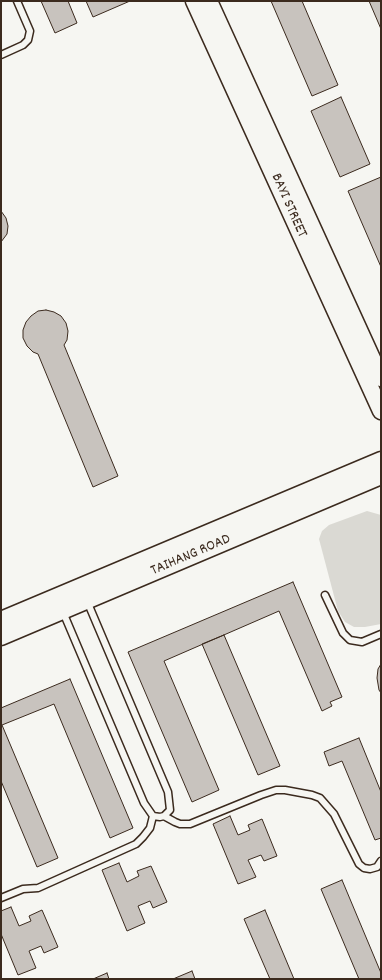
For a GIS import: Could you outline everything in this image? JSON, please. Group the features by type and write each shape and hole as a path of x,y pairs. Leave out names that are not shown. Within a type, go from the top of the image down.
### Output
{"street":[{"name":"BAYI STREET","path":"194,1 381,411"},
{"name":"BAYI STREET","path":"210,1 381,378"},
{"name":"TAIHANG ROAD","path":"1,620 381,460"},
{"name":"TAIHANG ROAD","path":"1,637 381,476"}],"lane":[{"path":"1,55 23,45 28,40 30,31 17,1"},
{"path":"325,595 343,633 350,640 362,642 381,634"},
{"path":"86,601 168,792 170,810 164,816"},
{"path":"62,611 144,802 154,816 164,816 180,824 190,824 276,790 285,790 312,795 320,798 334,814 359,864 364,868 370,869 377,867 381,861"},
{"path":"1,898 23,889 38,888 136,844 150,828 154,816"}],"shaded area":[{"path":"367,511 381,515 381,624 365,627 354,627 345,622 338,611 319,539 322,531 329,525"}],"building":[{"path":"41,1 68,1 77,23 55,33"},
{"path":"86,1 130,1 93,17"},
{"path":"271,1 302,1 338,85 312,96"},
{"path":"369,1 381,1 381,29"},
{"path":"341,97 370,164 340,177 311,111"},
{"path":"381,177 381,267 348,191"},
{"path":"1,211 6,218 8,226 7,234 1,242"},
{"path":"46,310 61,316 66,323 68,331 67,340 64,345 118,476 93,487 38,354 33,352 27,346 23,338 23,330 26,322 38,311"},
{"path":"293,582 342,697 330,702 332,706 322,711 279,611 164,661 219,790 192,802 128,652"},
{"path":"224,635 280,766 258,775 202,644"},
{"path":"381,664 381,693 377,678 378,669"},
{"path":"70,679 133,828 110,838 54,704 2,725 58,858 37,867 1,781 1,708"},
{"path":"359,738 381,792 381,838 375,840 342,761 329,766 324,752"},
{"path":"230,816 238,835 250,830 248,825 262,819 277,856 264,861 261,855 248,860 256,877 238,884 213,824"},
{"path":"119,863 127,882 139,876 137,871 151,866 167,902 153,908 150,901 138,906 145,923 127,931 102,870"},
{"path":"342,880 381,973 381,979 359,979 321,889"},
{"path":"11,907 19,926 31,921 29,916 42,910 58,947 44,953 41,946 29,951 36,968 18,975 1,934 1,911"},
{"path":"265,910 294,979 270,979 244,919"},
{"path":"192,971 195,979 173,979"},
{"path":"107,973 109,979 93,979"}]}
